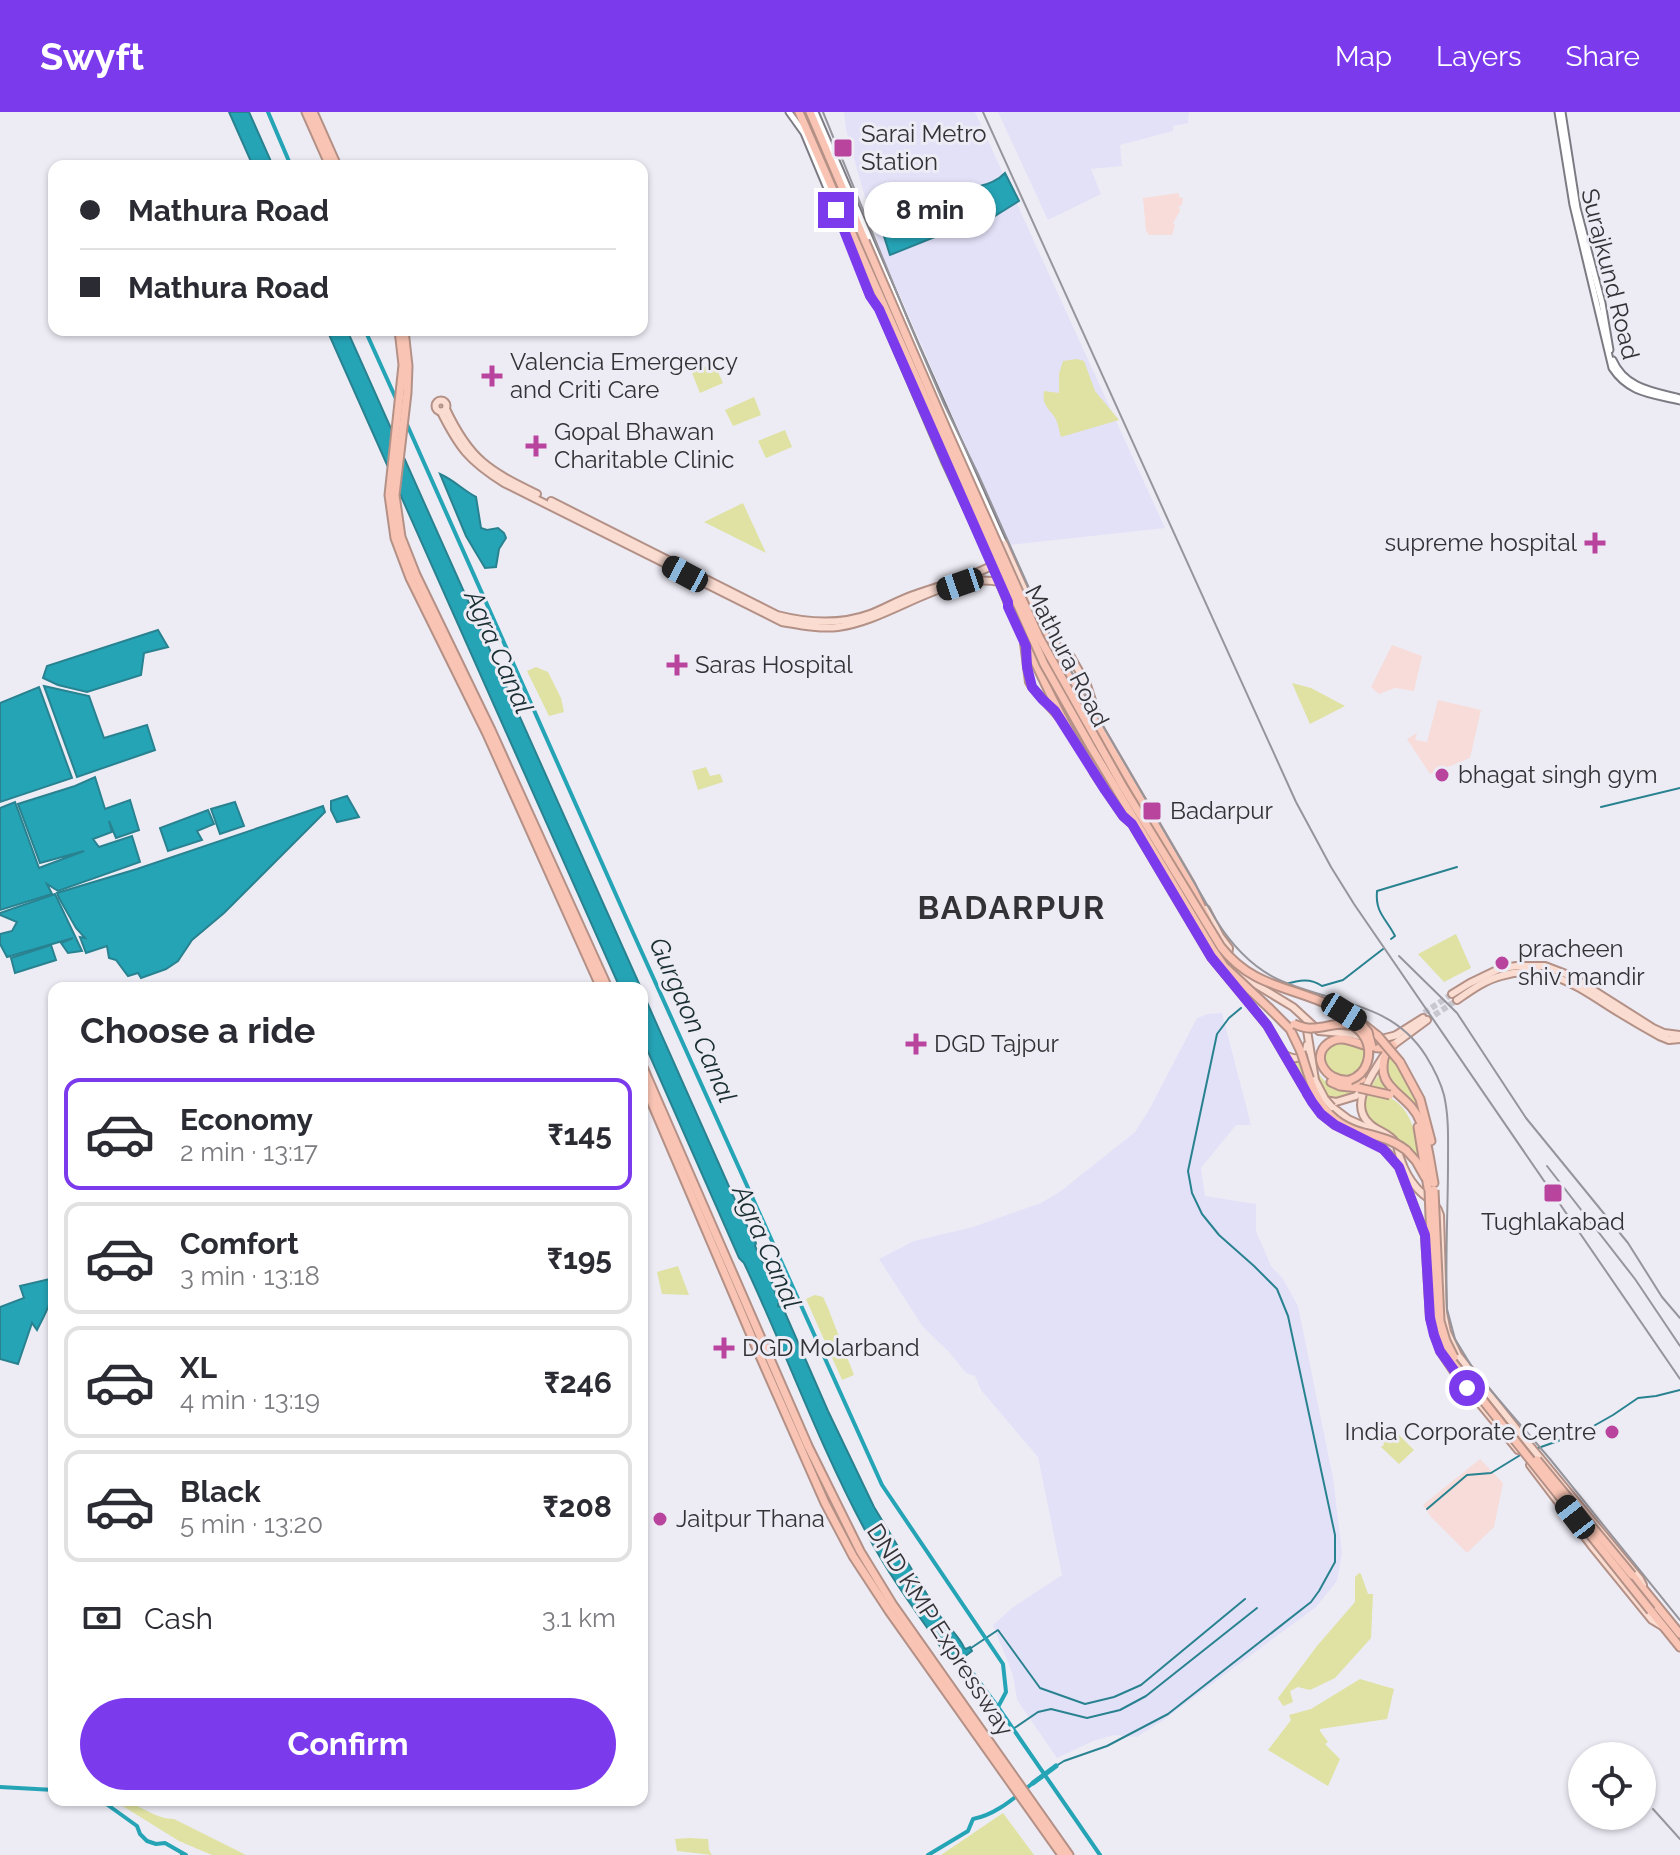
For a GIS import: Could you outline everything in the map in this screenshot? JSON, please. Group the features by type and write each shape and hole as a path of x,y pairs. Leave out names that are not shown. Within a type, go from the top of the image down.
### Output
{"highway":[{"path":"306,112 327,160"},
{"path":"313,112 334,160"},
{"name":"Mathura Road","path":"799,112 1032,640 1091,747 1224,966 1253,988 1293,1034 1315,1093 1326,1112 1346,1127 1385,1138 1403,1147 1420,1167 1431,1186 1440,1321 1453,1356 1680,1634"},
{"name":"Mathura Road","path":"815,113 818,132 1039,637 1122,785 1229,958 1252,976 1323,1002 1359,1021 1391,1050 1413,1083 1429,1130 1432,1154 1434,1322 1441,1343 1450,1359 1680,1647"},
{"path":"402,336 408,366 407,393 395,495 397,523 405,550 598,982"},
{"path":"1009,604 1060,711 1096,771 1129,809"},
{"path":"1039,625 1199,900 1212,930"},
{"path":"457,666 535,825 605,982"},
{"path":"1253,988 1290,1022 1302,1027 1340,1023 1359,1031 1368,1045 1366,1064 1357,1077 1342,1081 1327,1073 1321,1057 1324,1047 1341,1036"},
{"path":"1337,1085 1355,1083 1369,1069 1372,1046 1368,1032 1359,1021"},
{"path":"1393,1045 1376,1049 1341,1036 1324,1040 1316,1061 1324,1077 1337,1085 1382,1092 1406,1106 1419,1130 1431,1186"},
{"path":"1386,1052 1383,1069 1388,1085 1407,1101 1418,1116 1427,1142 1431,1186"},
{"name":"DND KMP Expressway","path":"648,1082 759,1345 849,1539 889,1611 1040,1818"},
{"name":"DND KMP Expressway","path":"648,1089 653,1097"},
{"path":"829,1523 835,1511 851,1519 849,1539 836,1537"},
{"path":"1040,1818 1062,1855"},
{"path":"1040,1818 1069,1855"}],"main road":[{"name":"Mathura Road","path":"789,112 799,125 866,287 879,309 993,565 1026,646 1032,687 1055,711 1116,806 1132,824 1211,957 1259,1013 1321,1114 1346,1131 1379,1146 1392,1157 1404,1177 1425,1235 1430,1318 1440,1351 1652,1620 1663,1627"},
{"name":"Surajkund Road","path":"1560,112 1575,214 1612,368 1622,381 1634,389 1680,400"},
{"name":"Mathura Road","path":"815,113 1039,625 1054,645 1071,657 1087,685 1099,721 1227,944 1230,966 1253,988"},
{"path":"856,263 857,254 863,250 871,248 876,254"},
{"path":"866,287 873,293 881,294 888,281"},
{"path":"444,411 457,443 474,462 504,483 750,599 777,615 820,622 845,620 869,614 993,565"},
{"path":"559,507 774,619 795,624 848,625 974,580 1000,582"},
{"path":"988,554 992,545 1004,544"},
{"path":"1009,604 1019,603 1027,597"},
{"path":"1019,603 1045,662 1052,664 1057,657"},
{"path":"1211,957 1213,943 1220,941 1227,944"},
{"path":"1512,966 1554,968 1653,1028 1680,1037 1669,1040 1659,1036 1559,977 1538,972 1499,976 1455,998 1485,975 1512,966"},
{"path":"1253,988 1293,1007 1322,1032 1375,1043 1414,1032 1427,1018"},
{"path":"1259,1013 1256,1005 1260,998 1273,996"},
{"path":"1304,1016 1315,1080 1325,1099 1353,1122 1386,1135"},
{"path":"1285,1053 1294,1059 1303,1055 1307,1049 1307,1030"},
{"path":"1301,1084 1319,1099 1336,1102 1356,1096 1403,1033"},
{"name":"Mathura Road","path":"1367,1085 1361,1104 1363,1115 1396,1144 1400,1159 1414,1184 1437,1206 1440,1215 1443,1312 1447,1332 1458,1355 1636,1577"},
{"path":"1415,1209 1419,1198 1430,1199"},
{"path":"1425,1235 1441,1233"},
{"path":"1481,1404 1491,1398"},
{"path":"1508,1437 1517,1430"}],"shaded area":[{"path":"844,112 975,112 1165,528 1009,545 880,250 846,130"},
{"path":"998,112 1189,112 1188,123 1173,126 1173,131 1120,145 1122,166 1091,169 1101,194 1048,220"},
{"path":"1179,193 1179,197 1183,198 1182,205 1173,223 1172,235 1149,235 1143,198"},
{"path":"1392,645 1422,656 1414,691 1395,688 1379,694 1371,687"},
{"path":"1438,700 1481,710 1470,758 1430,774 1407,739 1417,733 1415,740 1427,742"},
{"path":"1222,1013 1251,1125 1236,1125 1201,1168 1205,1196 1256,1204 1256,1231 1271,1266 1283,1279 1298,1306 1333,1478 1342,1553 1337,1581 1316,1607 1137,1737 1114,1735 1057,1758 1017,1700 1013,1675 993,1625 1012,1608 1062,1575 1038,1457 981,1390 975,1376 966,1373 923,1327 879,1259 914,1241 973,1227 1041,1203 1061,1191 1135,1132 1197,1018"},
{"path":"1480,1459 1503,1483 1494,1527 1467,1553 1423,1505"}],"green space":[{"path":"1063,361 1084,361 1095,391 1119,420 1061,437 1055,418 1044,402 1044,391 1059,393"},
{"path":"714,363 723,383 700,393 692,373"},
{"path":"754,397 761,415 733,426 725,410"},
{"path":"785,430 792,447 766,458 758,441"},
{"path":"743,503 766,553 704,522"},
{"path":"536,667 548,672 561,698 564,712 549,716 527,671"},
{"path":"1292,683 1311,688 1345,706 1310,724"},
{"path":"706,767 710,776 720,774 723,782 698,790 692,771"},
{"path":"1456,934 1471,968 1444,982 1418,954"},
{"path":"1340,1040 1364,1048 1361,1068 1345,1079 1326,1069 1323,1056 1326,1048"},
{"path":"1308,1053 1313,1081 1318,1079 1316,1069 1329,1083 1360,1090 1331,1100 1307,1087 1290,1059 1304,1057"},
{"path":"1390,1055 1408,1083 1422,1114 1390,1080 1387,1064"},
{"path":"1379,1074 1391,1092 1389,1097 1408,1116 1420,1158 1366,1114 1365,1098"},
{"path":"678,1266 689,1295 662,1294 657,1272"},
{"path":"815,1295 823,1297 854,1375 842,1380 806,1299"},
{"path":"1396,1432 1414,1450 1399,1464 1381,1447"},
{"path":"1359,1573 1368,1594 1373,1594 1371,1638 1335,1678 1310,1690 1298,1687 1290,1691 1293,1702 1283,1706 1278,1698 1355,1602 1355,1577"},
{"path":"1360,1679 1394,1689 1387,1719 1320,1729 1328,1742 1325,1744 1340,1759 1328,1786 1268,1750 1291,1720 1289,1715 1311,1709"},
{"path":"123,1806 136,1806 158,1816 174,1819 246,1855 212,1855 179,1841"},
{"path":"1003,1813 1034,1855 941,1855"},
{"path":"675,1839 708,1839 712,1855 677,1851"}],"water":[{"path":"229,112 249,112 270,160 250,160"},
{"path":"1005,173 1019,201 974,229 962,192 990,183"},
{"path":"897,193 906,214 925,206 933,211 940,235 890,255 873,202"},
{"path":"330,336 350,336 638,982 617,982"},
{"path":"440,474 476,497 481,528 498,528 504,533 506,538 499,549 496,567 485,568 466,536"},
{"path":"158,630 168,647 144,653 141,675 87,692 43,678 47,666"},
{"path":"44,686 89,696 104,738 147,725 155,750 77,777"},
{"path":"39,687 72,778 0,802 0,703"},
{"path":"95,777 105,809 130,800 139,830 116,838 109,821 112,832 93,839 99,847 132,836 140,862 58,891 47,884 52,894 0,910 0,808 15,802 39,868 84,851 40,863 18,804"},
{"path":"347,796 359,817 337,822 331,810 331,801"},
{"path":"235,802 244,826 220,834 211,809"},
{"path":"323,806 325,812 224,913 192,940 178,961 141,978 138,973 128,976 116,960 109,958 107,946 86,953 80,937 85,938 57,893 137,869"},
{"path":"208,810 214,824 197,831 202,840 168,851 160,828"},
{"path":"55,894 82,951 68,953 61,943 73,938 7,957 0,944 0,934 12,931 17,922 0,913"},
{"path":"51,945 56,960 15,973 11,958"},
{"path":"648,1004 756,1243 779,1299 778,1306 783,1308 874,1507 940,1616 964,1648 970,1647 972,1651 956,1663 947,1656 905,1596 866,1532 833,1466 744,1263 739,1258 648,1052"},
{"path":"48,1279 48,1307 37,1330 32,1323 18,1364 0,1359 0,1307 24,1298 20,1286"}],"waterway":[{"name":"Gurgaon Canal","path":"268,112 288,160"},
{"name":"Gurgaon Canal","path":"368,336 397,401"},
{"name":"Gurgaon Canal","path":"405,420 882,1485 1003,1664 1006,1692 998,1707"},
{"path":"1601,807 1680,788"},
{"path":"1391,939 1395,936 1379,910 1377,891 1457,867"},
{"path":"1282,985 1308,981 1322,986 1343,980 1383,949"},
{"path":"1056,1766 1107,1746 1168,1714 1311,1602 1335,1562 1335,1535 1288,1316 1277,1289 1219,1235 1202,1214 1192,1193 1188,1171 1217,1034 1241,1008"},
{"path":"1527,1452 1583,1432 1638,1398 1680,1390"},
{"path":"1427,1509 1467,1475 1491,1473 1522,1454"},
{"path":"971,1648 998,1630 1040,1688 1085,1704 1114,1697 1141,1685 1245,1599"},
{"path":"1013,1729 1038,1712 1051,1709 1087,1718 1120,1710 1146,1696 1257,1608"},
{"name":"Agra Canal","path":"965,1663 1100,1855"},
{"name":"Agra Canal","path":"1033,1783 1056,1766"},
{"path":"928,1855 968,1831 973,1819 997,1810 1033,1783"},
{"path":"0,1787 48,1790"},
{"path":"109,1806 137,1826 147,1841 165,1843 186,1855"}],"tunnel":[{"path":"1424,1013 1452,994"},
{"path":"1427,1020 1457,1000"}],"railway":[{"path":"823,112 944,404 1050,635 1216,920 1235,946 1250,961 1277,979 1358,1006 1395,1024 1412,1038 1426,1056 1441,1084 1447,1112 1447,1309 1455,1339 1475,1372 1680,1620"},
{"path":"983,112 1296,802 1331,867 1680,1379"},
{"path":"1399,956 1457,1013 1526,1118 1628,1243 1662,1297 1680,1318"},
{"path":"1547,1166 1635,1279 1680,1346"},
{"path":"1656,1812 1680,1839"}],"place":[{"name":"Sarai Metro Station","path":"843,148"},
{"name":"Valencia Emergency and Criti Care","path":"492,376"},
{"name":"Gopal Bhawan Charitable Clinic","path":"536,446"},
{"name":"supreme hospital","path":"1595,543"},
{"name":"Saras Hospital","path":"677,665"},
{"name":"bhagat singh gym","path":"1442,775"},
{"name":"Badarpur","path":"1152,811"},
{"name":"pracheen shiv mandir","path":"1502,963"},
{"name":"DGD Tajpur","path":"916,1044"},
{"name":"Tughlakabad","path":"1553,1193"},
{"name":"DGD Molarband","path":"724,1348"},
{"name":"India Corporate Centre","path":"1612,1432"},
{"name":"Jaitpur Thana","path":"660,1519"}],"district":[{"name":"BADARPUR","path":"1012,908"}],"route":[{"path":"836,210 870,296 879,309 974,522 1026,646 1029,682 1055,711 1105,790 1132,824 1211,957 1267,1025 1321,1114 1335,1125 1383,1149 1399,1167 1425,1235 1430,1318 1434,1335 1440,1351 1467,1388"}]}
